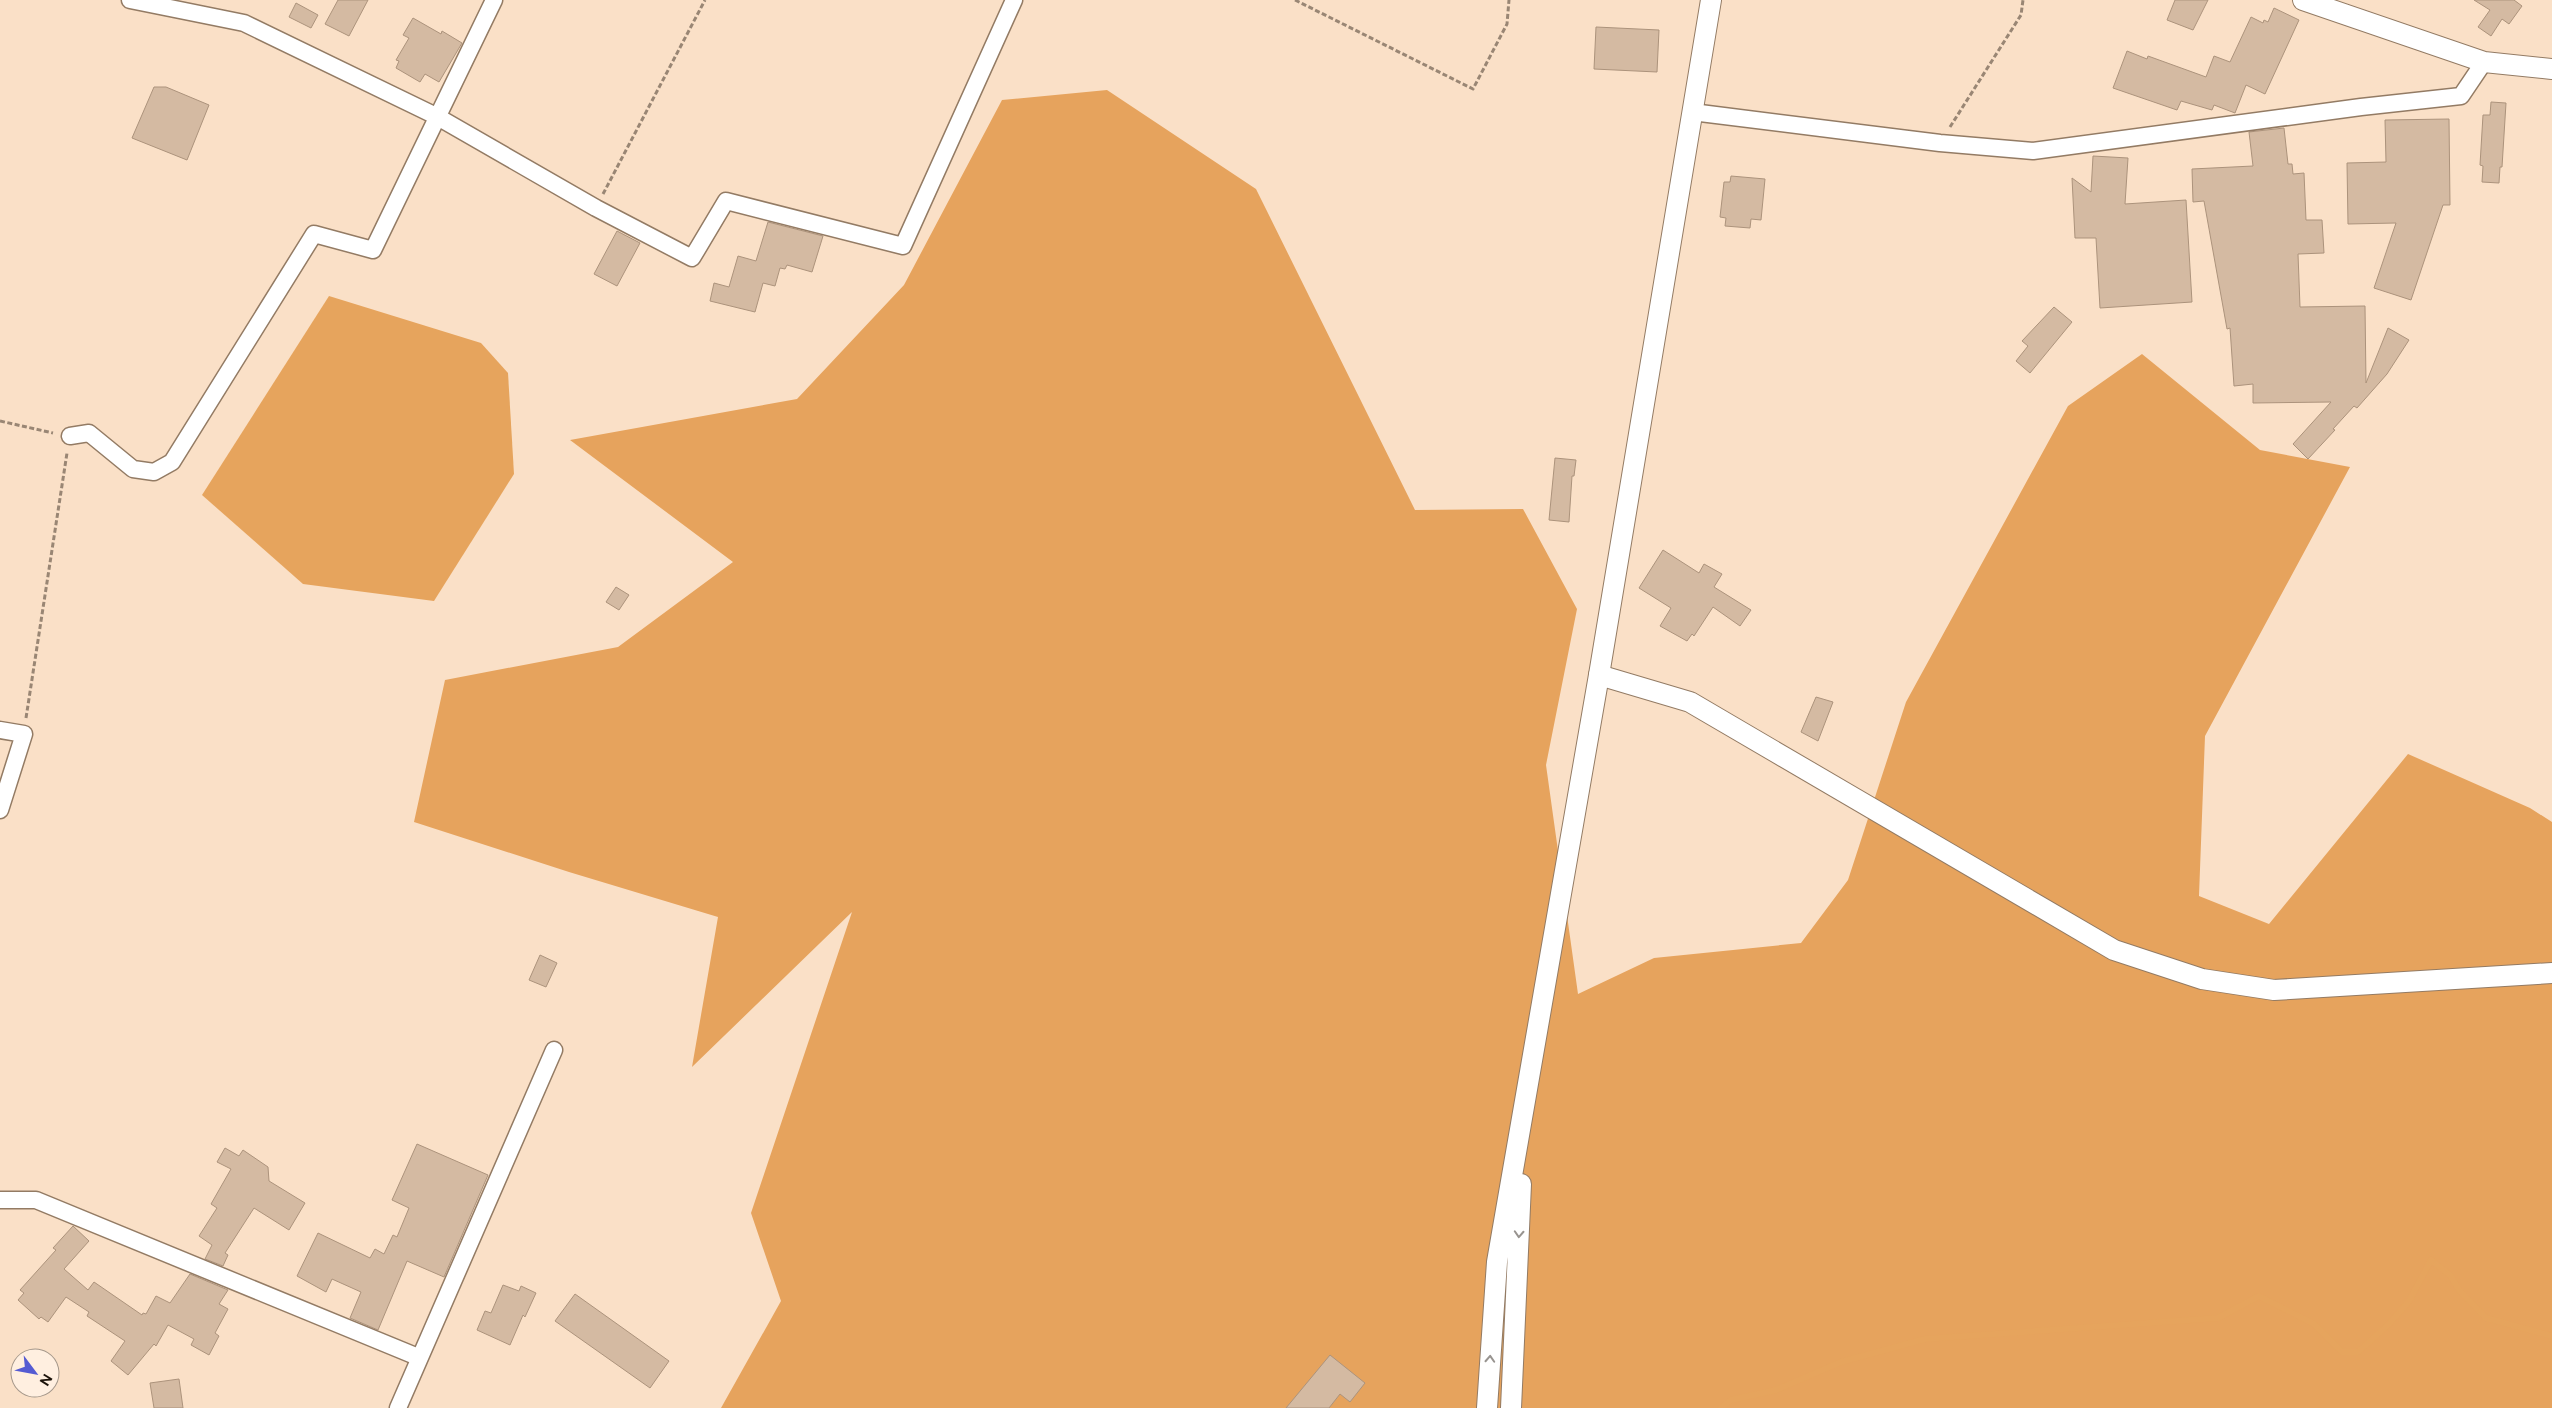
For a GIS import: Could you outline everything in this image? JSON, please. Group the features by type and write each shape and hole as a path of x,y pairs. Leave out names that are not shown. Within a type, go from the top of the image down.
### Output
{"street":[{"path":"130,0 244,23 436,116 596,208 692,258 726,201 903,246 1014,0"},
{"path":"70,436 89,433 133,469 154,472 172,462 314,234 373,250 436,116 494,0"},
{"path":"1487,1408 1497,1262 1599,675 1711,0"},
{"path":"2303,0 2484,62 2552,69"},
{"path":"1692,112 1940,143 2033,151 2361,107 2461,96 2484,62"},
{"path":"1599,675 1690,702 2114,950 2202,979 2274,990 2552,973"},
{"path":"0,730 24,734 0,810"},
{"path":"398,1408 418,1358 554,1050"},
{"path":"1511,1408 1525,1098"},
{"path":"0,1200 36,1200 418,1358"}],"path":[{"path":"596,208 705,0"},
{"path":"1295,0 1473,89 1507,24 1509,0"},
{"path":"1940,143 2021,15 2023,0"},
{"path":"0,421 70,436 24,734"}],"shaded area":[{"path":"1107,90 1256,189 1415,510 1523,509 1577,609 1546,765 1578,994 1654,958 1801,943 1848,880 1906,702 2068,406 2142,354 2260,450 2350,467 2205,736 2199,896 2269,924 2408,754 2530,808 2552,822 2552,1408 721,1408 781,1301 751,1213 852,912 692,1067 718,917 414,822 445,680 618,647 733,562 570,440 797,399 904,285 1002,100"},
{"path":"329,296 481,343 508,373 514,474 434,601 303,584 202,495"}],"building":[{"path":"338,0 368,0 349,36 325,24"},
{"path":"2175,0 2208,0 2193,30 2167,20"},
{"path":"2474,0 2514,0 2522,6 2509,24 2502,19 2491,36 2478,27 2490,10"},
{"path":"296,3 318,15 311,28 289,17"},
{"path":"2274,8 2299,20 2265,94 2246,85 2235,113 2214,105 2212,110 2181,101 2177,110 2113,88 2127,51 2147,59 2148,56 2206,77 2214,56 2230,62 2251,17 2263,23 2264,20 2268,22"},
{"path":"413,18 441,34 442,31 462,43 439,82 425,74 420,82 396,68 399,61 396,60 409,38 403,35"},
{"path":"1596,27 1659,30 1657,72 1594,69"},
{"path":"154,87 166,87 209,105 187,160 132,138"},
{"path":"2491,102 2506,103 2502,167 2500,167 2499,183 2482,182 2483,166 2480,165 2483,115 2490,115"},
{"path":"2449,119 2450,205 2443,205 2411,300 2374,288 2396,223 2348,224 2347,163 2386,162 2385,120"},
{"path":"2284,128 2288,164 2292,164 2293,174 2304,173 2306,220 2322,220 2324,253 2298,254 2300,307 2365,306 2366,383 2388,328 2409,340 2387,374 2357,408 2354,406 2308,459 2293,444 2331,402 2253,403 2253,384 2234,386 2230,328 2227,329 2204,201 2193,202 2192,169 2253,166 2249,132"},
{"path":"2093,156 2128,158 2125,204 2186,200 2192,302 2100,308 2096,238 2075,238 2072,178 2091,192"},
{"path":"1731,176 1765,179 1761,220 1751,219 1750,228 1725,226 1726,218 1720,217 1724,182 1730,182"},
{"path":"768,222 823,236 812,272 787,265 785,269 780,268 775,286 763,283 755,312 710,301 714,283 729,287 738,256 756,261"},
{"path":"617,231 640,243 617,286 594,274"},
{"path":"2054,307 2072,322 2030,373 2016,361 2028,346 2022,341"},
{"path":"1555,458 1576,460 1574,476 1572,476 1569,522 1549,520"},
{"path":"1663,550 1699,573 1704,564 1722,574 1714,587 1751,610 1740,626 1713,607 1694,636 1692,634 1687,641 1660,626 1671,608 1639,588"},
{"path":"616,587 629,595 619,610 606,602"},
{"path":"1816,697 1833,702 1818,741 1801,732"},
{"path":"540,955 557,963 546,987 529,980"},
{"path":"417,1144 488,1175 444,1277 407,1261 378,1330 350,1318 361,1292 332,1279 326,1292 297,1276 318,1233 370,1258 375,1249 384,1254 393,1235 397,1237 409,1208 392,1200"},
{"path":"225,1148 239,1156 243,1150 268,1167 269,1181 305,1203 289,1230 254,1208 225,1253 228,1255 223,1266 205,1259 212,1245 199,1236 217,1208 211,1204 231,1169 217,1162"},
{"path":"73,1226 89,1241 64,1269 88,1290 94,1282 142,1315 143,1313 146,1314 156,1296 170,1303 190,1274 228,1290 219,1304 228,1309 215,1333 219,1336 209,1355 191,1345 194,1339 168,1325 156,1346 154,1344 128,1375 111,1361 125,1341 87,1316 89,1312 66,1297 48,1322 41,1317 39,1319 18,1300 24,1293 20,1290 56,1250 53,1248"},
{"path":"503,1285 519,1291 521,1286 536,1293 525,1317 523,1315 510,1345 477,1330 485,1311 491,1313"},
{"path":"575,1294 669,1361 650,1388 555,1321"},
{"path":"1330,1355 1365,1383 1350,1402 1340,1394 1329,1408 1286,1408"},
{"path":"179,1379 183,1408 154,1408 150,1383"}],"waterway":[{"path":"1721,1408 1731,1400 1776,1390 1841,1362 1925,1339 2218,1318 2259,1296 2314,1324 2342,1352 2358,1352 2389,1324 2409,1301 2431,1260 2450,1275 2459,1290 2486,1318 2552,1336"}]}
